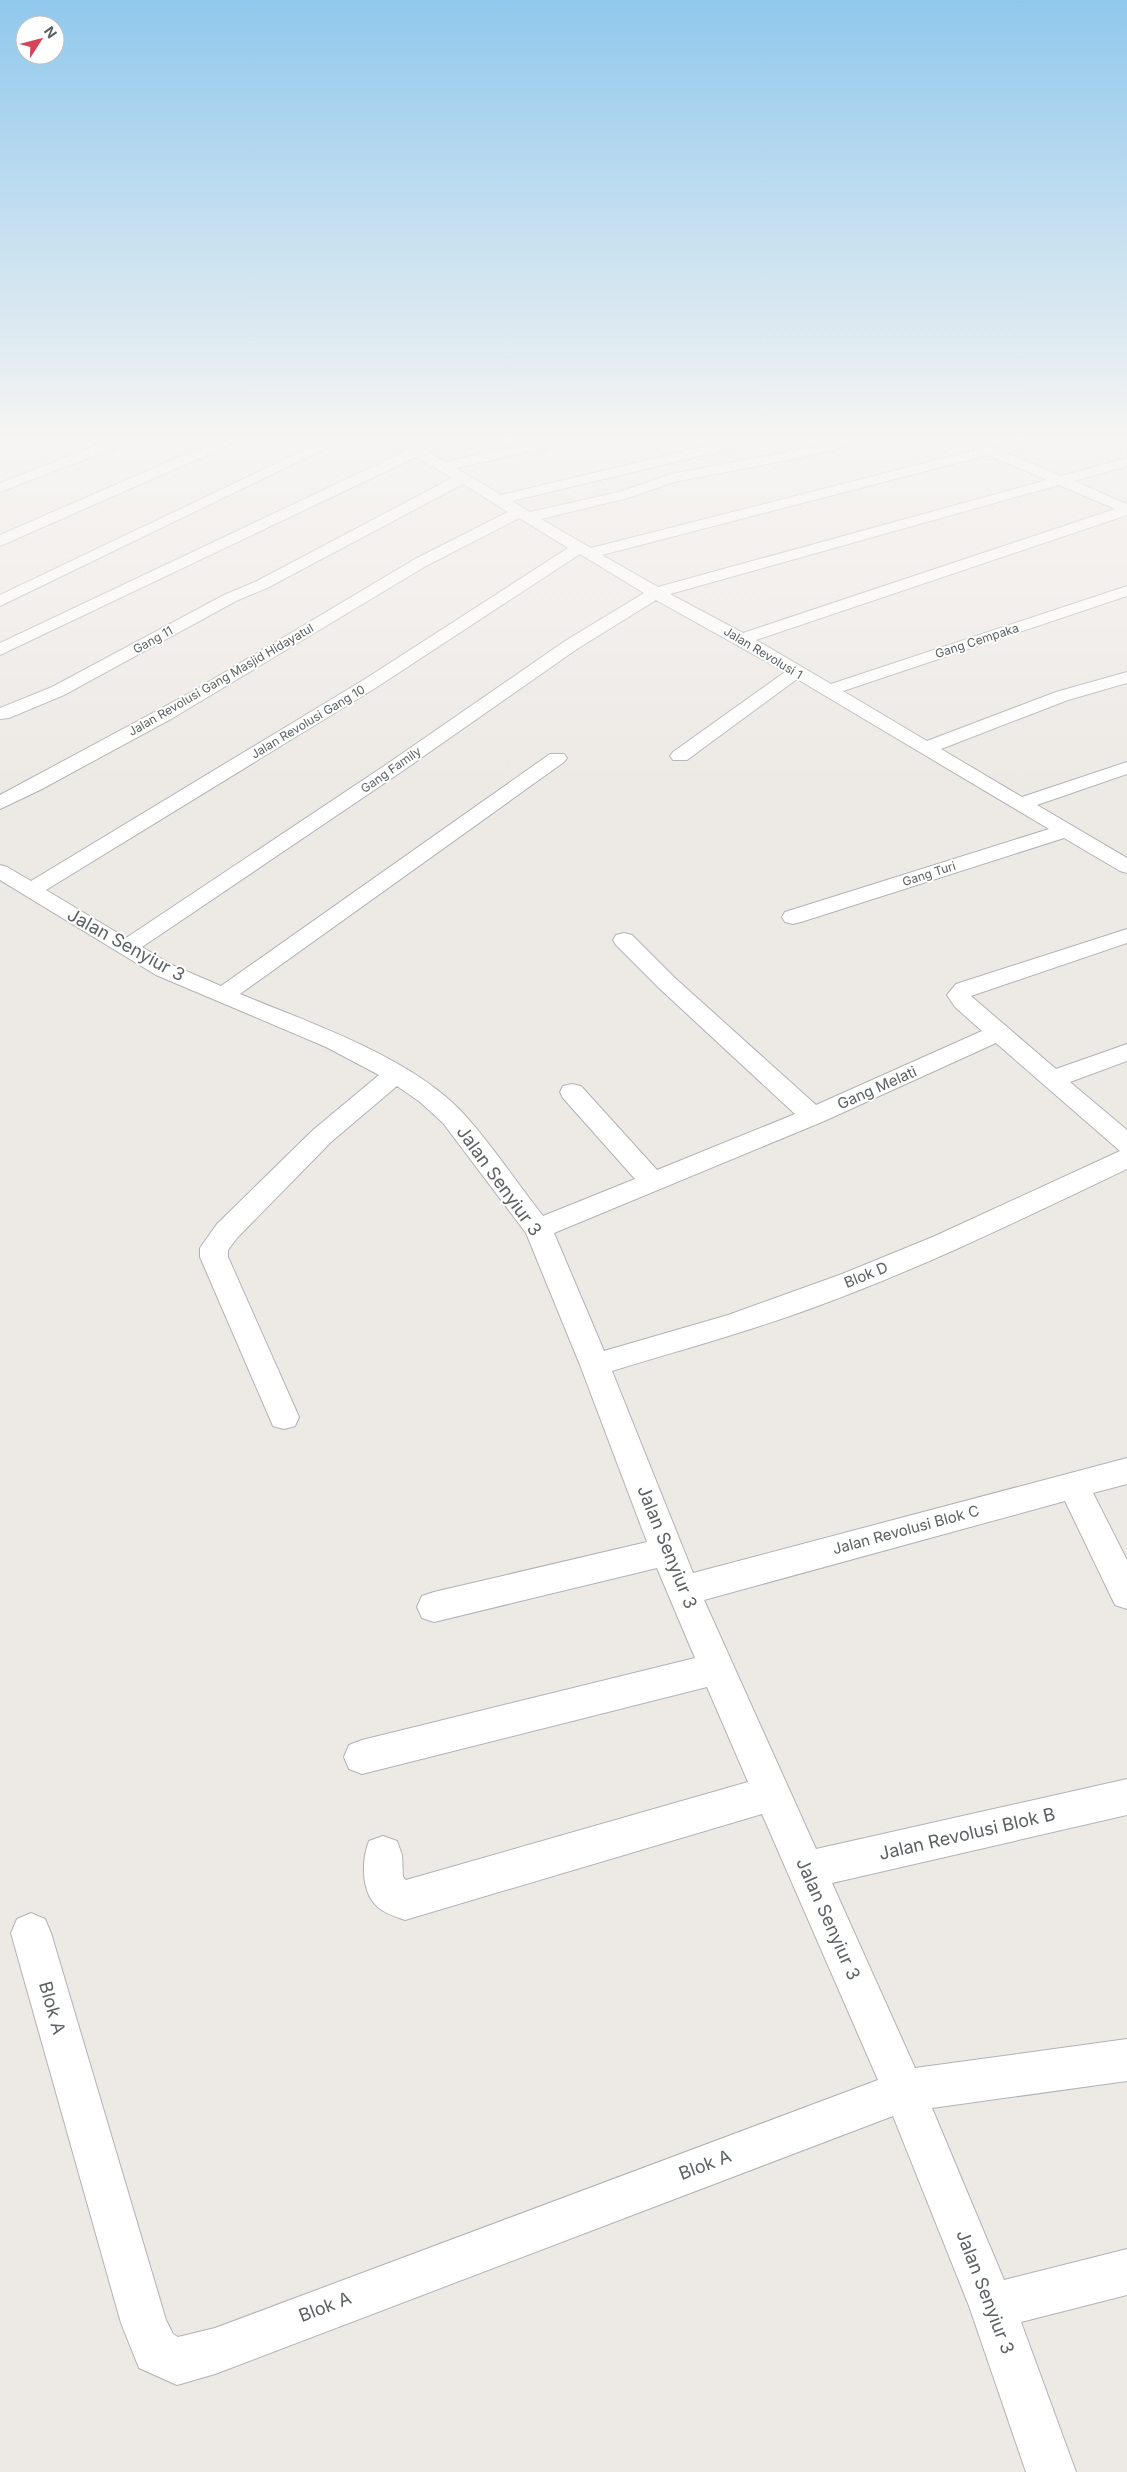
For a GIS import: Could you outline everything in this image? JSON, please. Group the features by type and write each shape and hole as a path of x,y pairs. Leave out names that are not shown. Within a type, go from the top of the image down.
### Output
{"street":[{"path":"0,601 93,555"},
{"path":"0,650 198,555"},
{"name":"Gang 11","path":"2,714 66,687 230,598 262,585 318,555"},
{"name":"Jalan Revolusi Gang Masjid Hidayatul","path":"0,803 77,763 259,660 435,555"},
{"name":"Jalan Revolusi Gang 10","path":"31,890 576,555"},
{"name":"Jalan Revolusi 1","path":"594,555 656,593 742,639 1127,867"},
{"name":"Gang Family","path":"126,948 394,768 571,645 656,593 791,555"},
{"path":"742,639 992,555"},
{"name":"Gang Cempaka","path":"828,691 1127,591"},
{"path":"680,756 796,672"},
{"path":"925,748 1062,696 1127,677"},
{"path":"223,995 557,758"},
{"path":"1020,804 1127,768"},
{"name":"Gang Turi","path":"793,917 1065,831"},
{"name":"Jalan Senyiur 3","path":"0,870 164,970 335,1042 396,1074 429,1096 452,1117 538,1229 595,1365 667,1551 717,1669 904,2091 992,2306 1052,2472"},
{"path":"1127,936 964,989 959,995 963,1002 1127,1144"},
{"path":"624,940 813,1116"},
{"name":"Gang Melati","path":"538,1229 813,1116 999,1032"},
{"path":"1053,1079 1127,1052"},
{"path":"284,1416 214,1257 214,1248 227,1231 322,1136 396,1074"},
{"path":"572,1092 652,1181"},
{"name":"Blok D","path":"595,1365 757,1317 818,1295 955,1238 1127,1158"},
{"name":"Jalan Revolusi Blok C","path":"685,1590 1127,1471"},
{"path":"1073,1485 1127,1594"},
{"path":"434,1606 667,1551"},
{"path":"362,1756 717,1669"},
{"path":"383,1855 387,1890 394,1897 405,1900 772,1793"},
{"name":"Jalan Revolusi Blok B","path":"806,1870 1127,1798"},
{"name":"Blok A","path":"31,1934 144,2323 156,2350 177,2361 215,2351 314,2312 904,2091 1127,2060"},
{"path":"992,2306 1127,2272"}]}
